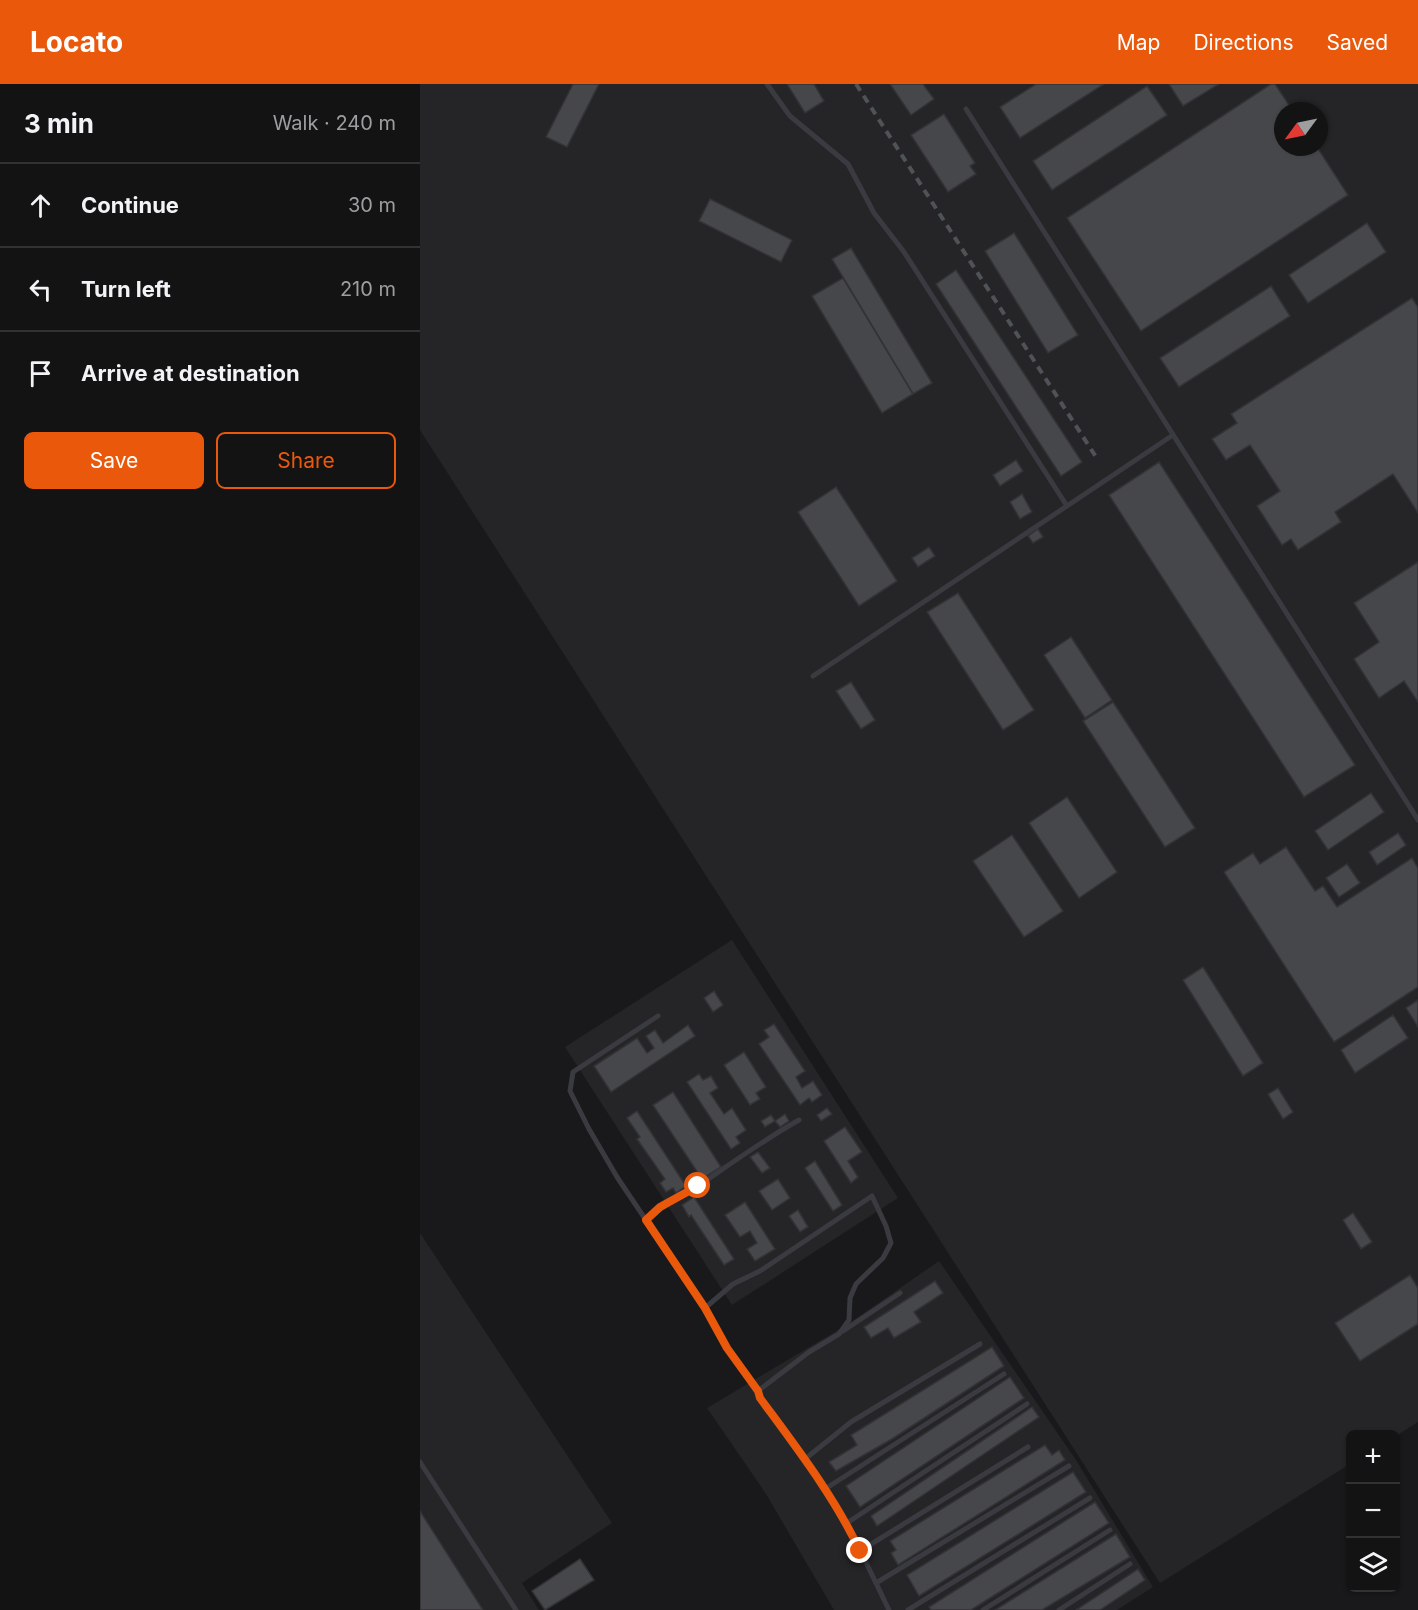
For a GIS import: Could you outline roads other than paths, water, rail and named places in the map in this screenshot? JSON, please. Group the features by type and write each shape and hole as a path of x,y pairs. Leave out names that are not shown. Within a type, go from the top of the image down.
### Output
{"lane":[{"path":"767,84 790,116 848,164 874,213 904,252 1067,506"},
{"path":"966,109 1418,820"},
{"path":"813,676 1173,435"},
{"path":"658,1016 573,1072 570,1091 617,1177 705,1308 727,1348 758,1391 760,1398 806,1459 847,1522 889,1610"},
{"path":"646,1220 660,1207 698,1186 761,1142 798,1120"},
{"path":"705,1308 733,1284 760,1271 872,1196 891,1243 883,1258 856,1284 850,1298 849,1320 839,1334"},
{"path":"758,1391 809,1352 900,1293"},
{"path":"806,1459 851,1422 980,1344"},
{"path":"825,1489 1004,1374"},
{"path":"847,1522 1027,1404"},
{"path":"860,1551 1028,1447"},
{"path":"420,1462 516,1610"},
{"path":"876,1583 1069,1466"},
{"path":"908,1610 1090,1498"},
{"path":"983,1610 1110,1530"},
{"path":"1059,1610 1130,1564"}],"railway":[{"path":"856,84 1096,457"}]}
